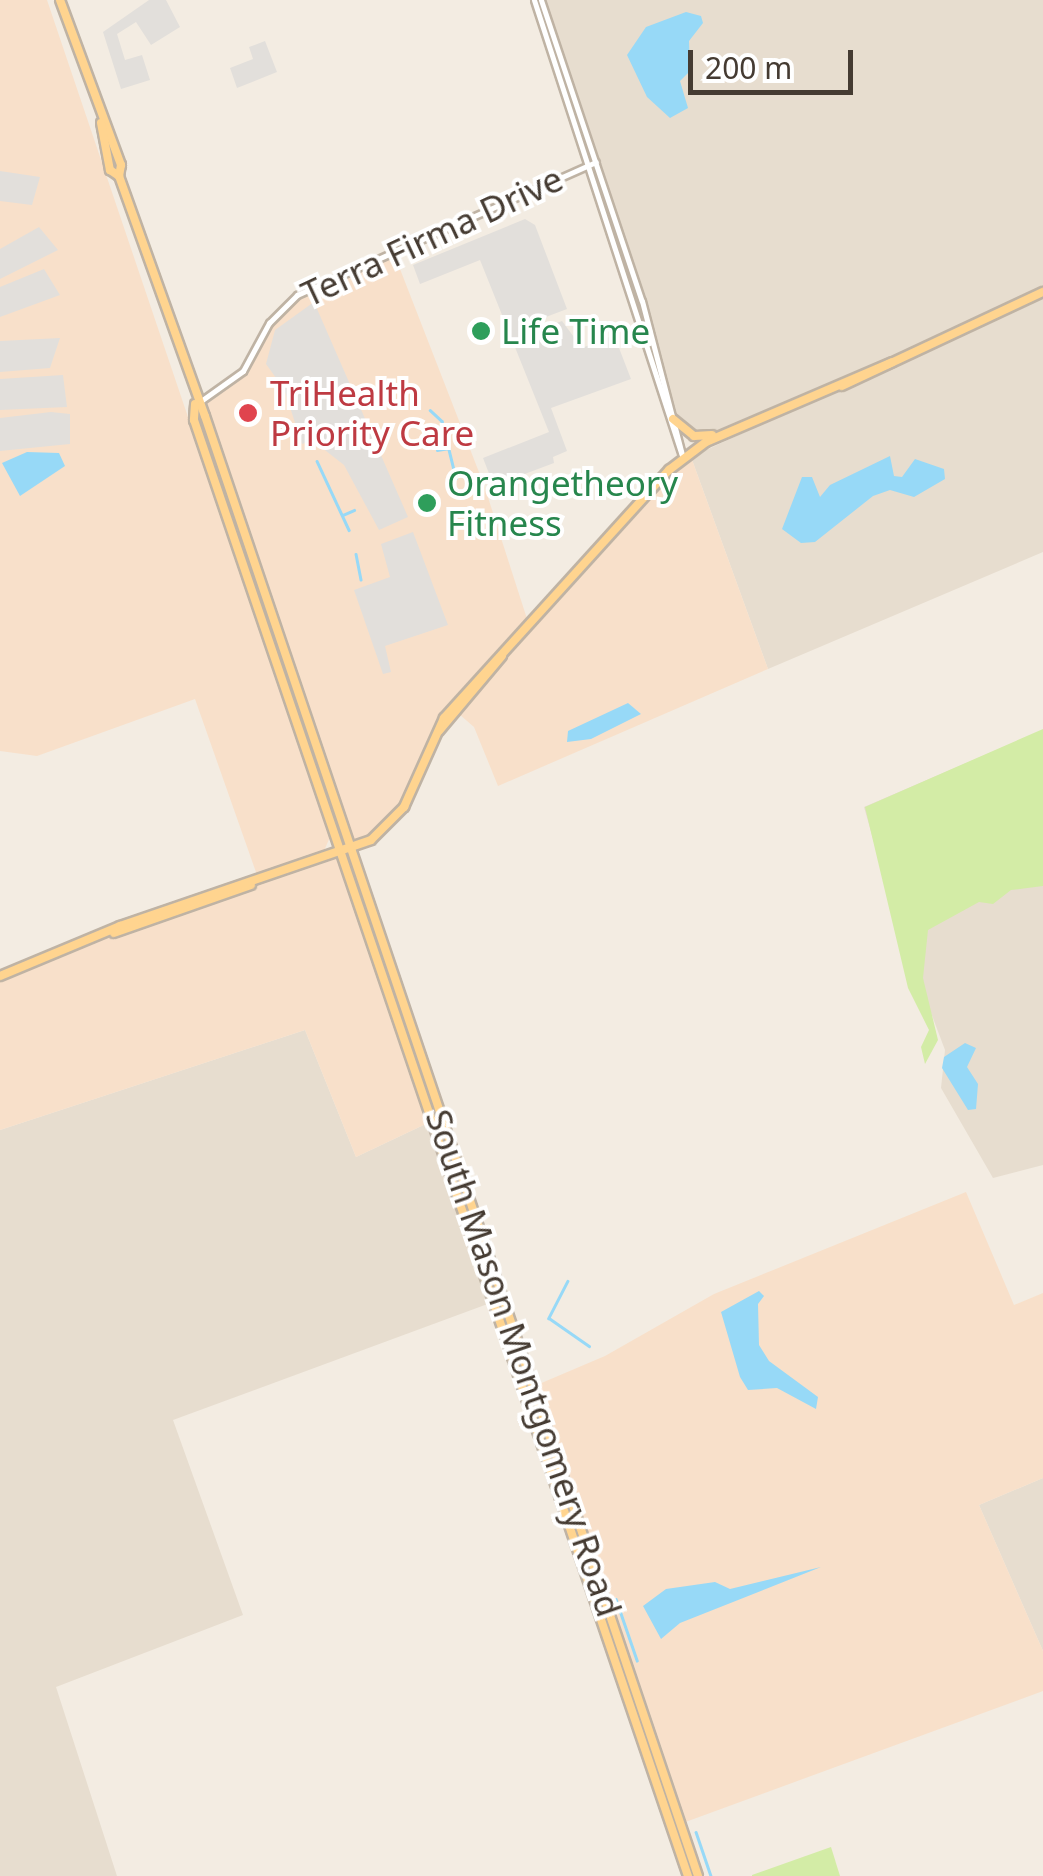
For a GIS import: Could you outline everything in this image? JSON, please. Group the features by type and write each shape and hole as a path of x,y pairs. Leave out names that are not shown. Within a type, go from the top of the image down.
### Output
{"main road":[{"path":"60,0 101,123 121,166 119,176 334,806 345,852"},
{"path":"683,458 1043,292"},
{"path":"0,976 345,852 400,813 439,730 683,458 726,432 893,362"},
{"path":"196,404 194,420 345,852"},
{"path":"673,420 694,436 726,432"},
{"name":"South Mason Montgomery Road","path":"345,852 688,1876"},
{"name":"South Mason Montgomery Road","path":"345,852 698,1876"},
{"path":"0,967 14,968"}],"street":[{"path":"538,0 683,458"},
{"path":"592,164 683,458"},
{"name":"Terra Firma Drive","path":"196,404 243,371 268,322 297,295 592,164"}],"shaded area":[{"path":"0,0 47,0 330,837 324,851 257,875 195,699 37,756 0,751"},
{"path":"149,0 166,0 180,27 151,45 136,22 117,34 125,60 142,55 150,80 121,89 103,32"},
{"path":"541,0 1043,0 1043,552 768,669 691,457 882,369 726,432 694,436 673,419 642,301"},
{"path":"265,41 277,72 237,88 230,68 253,59 249,47"},
{"path":"0,171 40,177 32,205 0,201"},
{"path":"525,219 535,225 567,309 530,323 530,333 562,321 582,348 614,335 631,379 551,408 567,451 553,457 554,463 506,481 490,476 483,458 549,432 480,260 420,284 413,265"},
{"path":"39,227 58,250 0,279 0,249"},
{"path":"393,251 484,485 529,625 659,480 691,457 768,669 498,786 474,727 452,708 410,797 388,826 350,851 377,933 370,935 432,1121 356,1157 305,1030 0,1130 0,976 349,851 195,404 243,371 288,301"},
{"path":"44,269 60,295 0,317 0,287"},
{"path":"314,302 408,517 379,530 344,465 312,440 302,444 284,389 266,364 275,330"},
{"path":"60,338 50,368 0,372 0,341"},
{"path":"63,375 67,407 0,410 0,379"},
{"path":"51,412 70,414 70,444 0,451 0,418"},
{"path":"413,532 448,625 385,646 391,672 383,674 354,590 390,577 381,544"},
{"path":"1043,730 1043,1165 993,1178 941,1088 945,1050 896,920 864,807"},
{"path":"305,1030 356,1157 432,1121 493,1302 173,1420 243,1615 56,1687 117,1876 0,1876 0,1130"},
{"path":"966,1192 1014,1305 1043,1293 1043,1478 979,1505 1043,1651 1043,1691 680,1824 532,1387 605,1356 714,1294"},
{"path":"1043,1478 1043,1651 979,1505"}],"green space":[{"path":"1043,729 1043,886 1011,890 993,904 979,902 928,930 923,978 938,1040 925,1064 921,1047 929,1030 908,988 865,807"},
{"path":"831,1847 840,1876 752,1876 752,1875"}],"water":[{"path":"686,12 701,16 703,23 689,41 690,71 680,81 688,108 670,118 647,97 627,55 646,27"},
{"path":"27,452 59,453 65,466 20,496 2,463"},
{"path":"890,456 894,476 902,477 915,459 944,469 945,479 914,497 890,490 873,496 815,542 801,543 782,529 802,477 812,477 820,497 830,485"},
{"path":"628,703 641,714 591,739 567,742 568,731"},
{"path":"965,1043 976,1048 967,1067 978,1084 976,1109 968,1110 942,1068 944,1057"},
{"path":"759,1291 764,1296 758,1304 759,1345 769,1361 818,1397 816,1409 777,1388 748,1390 740,1377 721,1312"},
{"path":"821,1567 680,1623 661,1639 643,1606 666,1589 715,1582 730,1589"}],"waterway":[{"path":"430,410 442,421 456,478"},
{"path":"437,450 449,448"},
{"path":"317,461 349,530"},
{"path":"343,515 354,510"},
{"path":"356,554 361,580"},
{"path":"568,1281 549,1318 589,1346"},
{"path":"616,1599 637,1660"},
{"path":"696,1832 711,1876"}],"place":[{"name":"Life Time","path":"481,331"},
{"name":"TriHealth Priority Care","path":"248,413"},
{"name":"Orangetheory Fitness","path":"427,503"}]}
